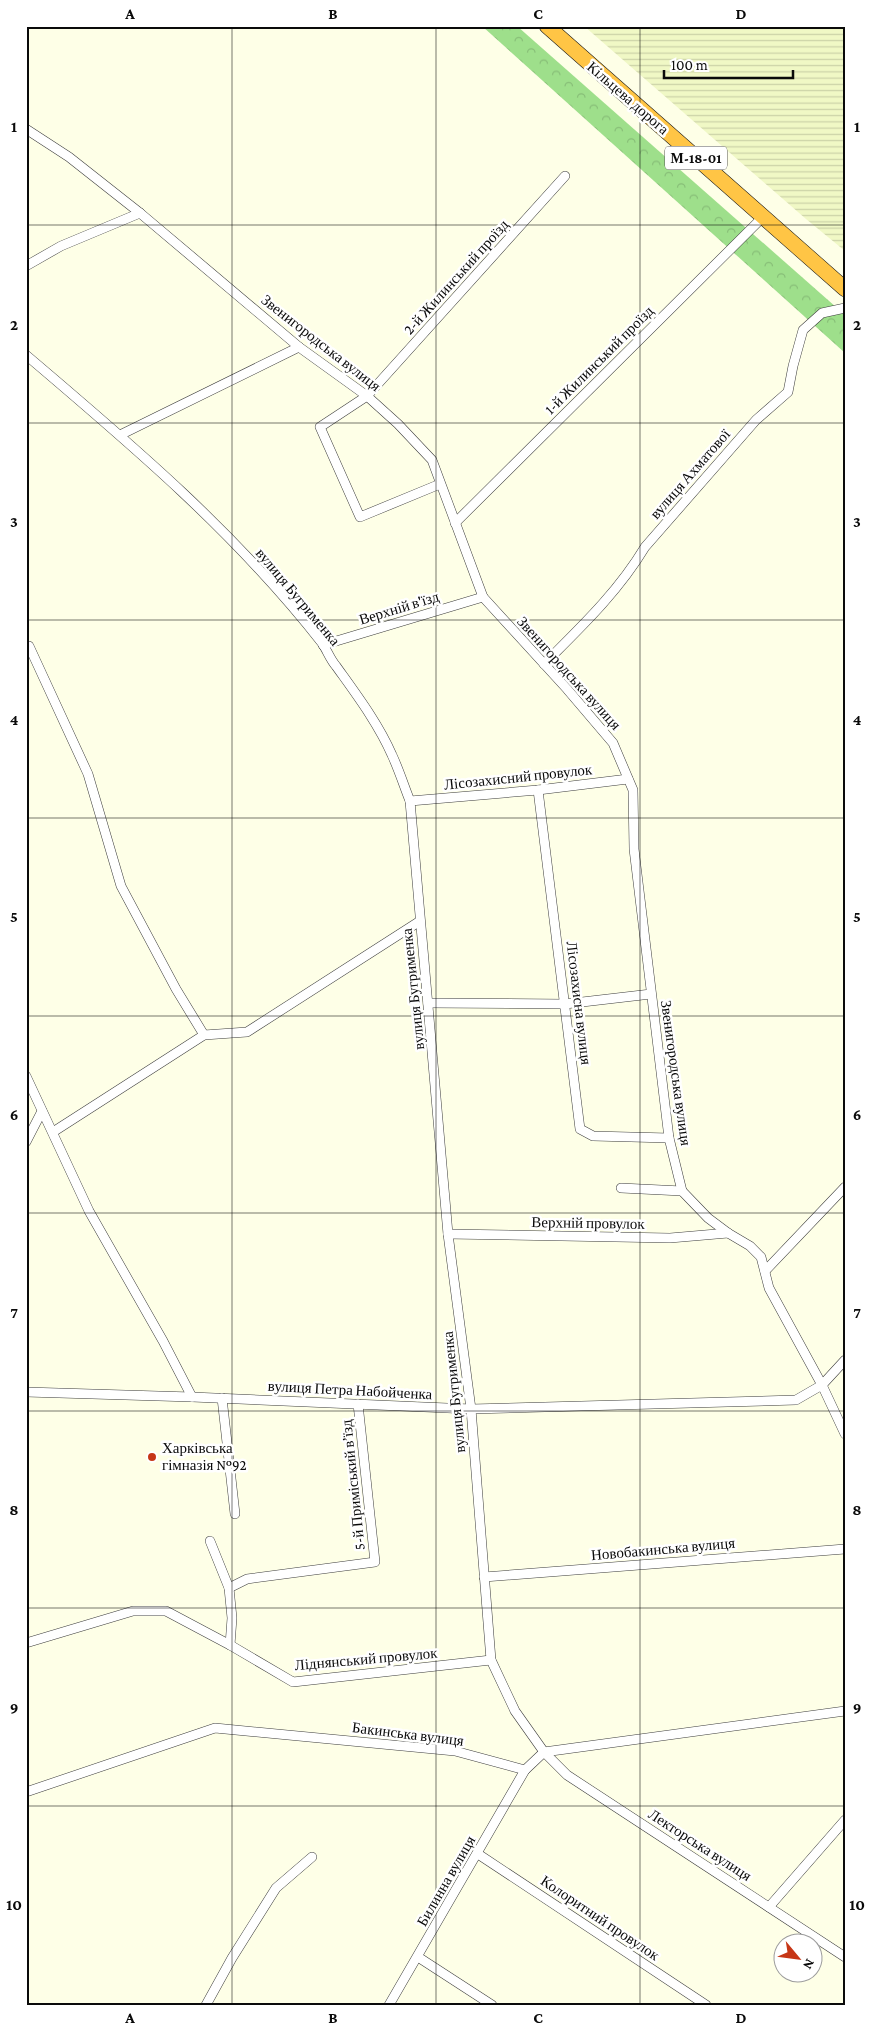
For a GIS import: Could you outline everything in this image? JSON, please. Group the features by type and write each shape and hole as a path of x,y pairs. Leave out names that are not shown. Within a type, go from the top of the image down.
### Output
{"highway":[{"name":"Кільцева дорога","path":"547,26 845,289"}],"street":[{"name":"Звенигородська вулиця","path":"26,129 69,157 299,347 367,396 398,424 432,460 483,598 613,743 633,790 634,849 651,994 669,1138 682,1191"},
{"name":"2-й Жилинський проїзд","path":"440,484 360,517 320,427 367,396 565,176"},
{"path":"26,266 61,246 140,214"},
{"name":"1-й Жилинський проїзд","path":"455,523 763,217"},
{"name":"вулиця Ахматової","path":"544,664 599,608 631,570 645,547 756,420 788,392 803,330 822,313 845,308"},
{"path":"120,435 299,347"},
{"name":"вулиця Бугрименка","path":"26,355 120,435 231,538 290,605 323,645 372,717 392,754 410,801 448,1234 471,1409 491,1660 515,1711 544,1752"},
{"name":"Верхній в'їзд","path":"323,645 483,598"},
{"path":"29,646 88,774 121,886 176,989 204,1035"},
{"name":"Лісозахисний провулок","path":"410,801 538,790 628,779"},
{"name":"Лісозахисна вулиця","path":"538,790 580,1129 593,1136 669,1138"},
{"path":"53,1132 204,1035 248,1032 420,920"},
{"path":"428,1003 565,1004 651,994"},
{"path":"26,1076 89,1211 192,1397"},
{"path":"26,1142 42,1111"},
{"path":"765,1272 845,1187"},
{"path":"621,1188 682,1191 708,1218 728,1234 750,1246 761,1257 769,1288 822,1385 845,1434"},
{"name":"Верхній провулок","path":"448,1234 670,1238 728,1234"},
{"name":"вулиця Петра Набойченка","path":"26,1392 471,1409 796,1400 822,1385 845,1360"},
{"path":"222,1398 235,1514"},
{"name":"5-й Приміський в’їзд","path":"229,1588 247,1579 375,1562 358,1404"},
{"path":"210,1541 229,1588 232,1618 230,1645"},
{"name":"Новобакинська вулиця","path":"484,1577 845,1548"},
{"name":"Ліднянський провулок","path":"26,1643 133,1612 166,1611 230,1645 293,1682 491,1660"},
{"path":"525,1770 544,1752 845,1711"},
{"name":"Бакинська вулиця","path":"26,1792 215,1728 456,1751 525,1770"},
{"name":"Лекторська вулиця","path":"544,1752 567,1775 845,1957"},
{"name":"Билинна вулиця","path":"389,2005 525,1770"},
{"path":"769,1907 845,1820"},
{"name":"Колоритний провулок","path":"478,1854 706,2005"},
{"path":"206,2005 232,1958 276,1888 312,1857"},
{"path":"418,1957 492,2005"}],"green space":[{"path":"482,26 517,26 845,315 845,353"},
{"path":"584,26 845,26 845,251 806,219"}],"place":[{"name":"Харківська гімназія №92","path":"152,1457"}]}
